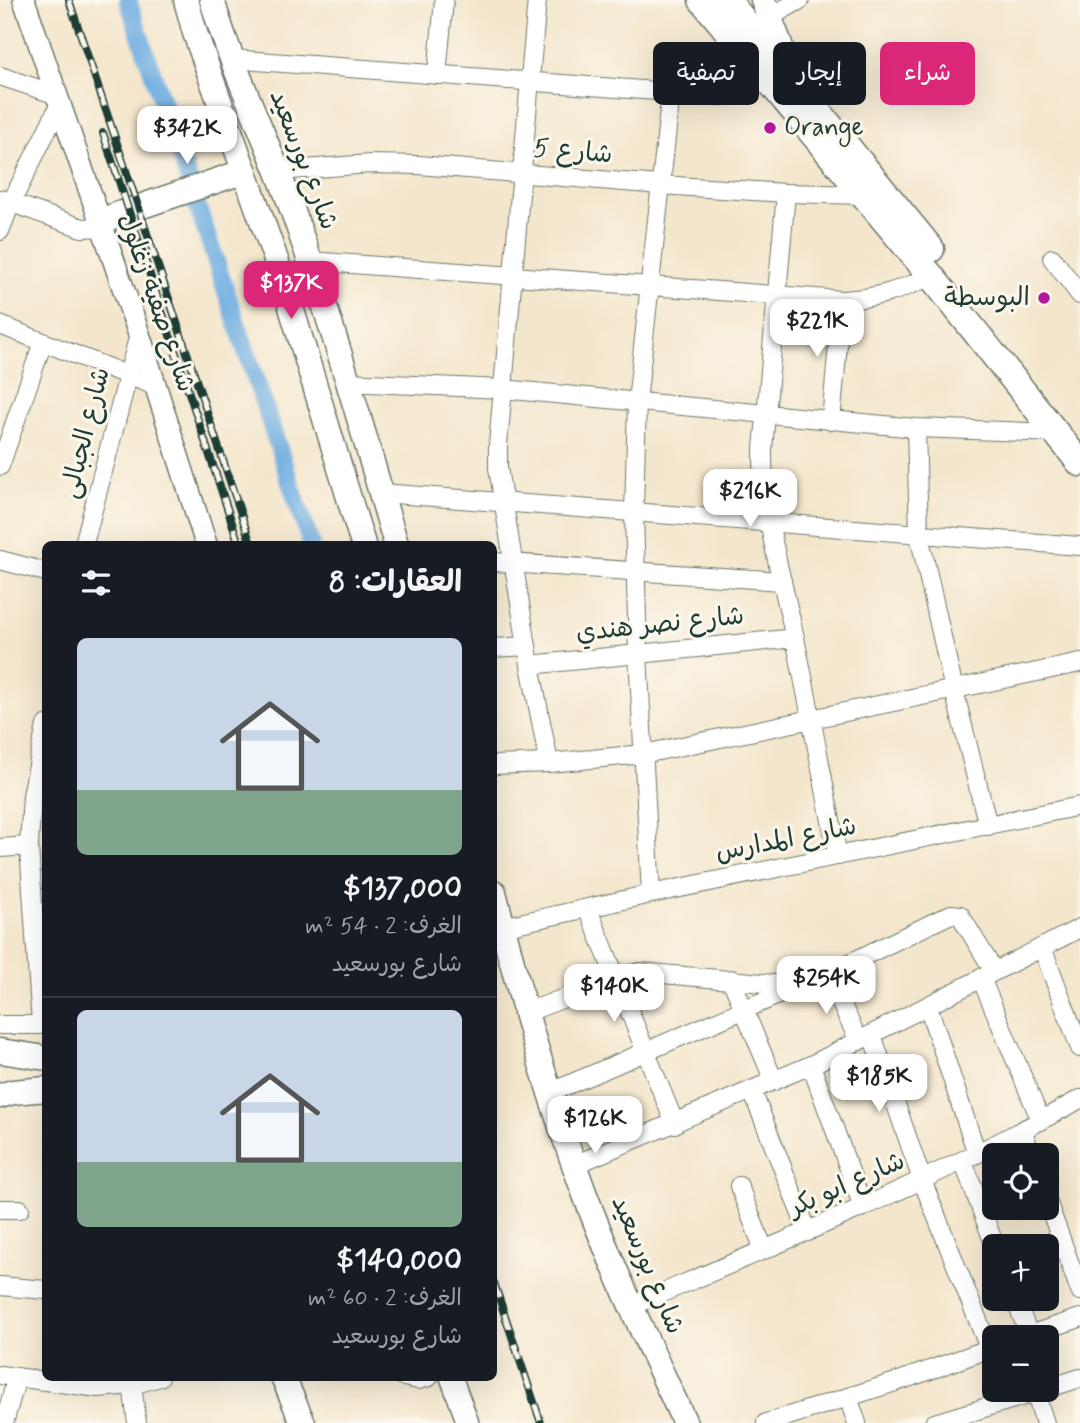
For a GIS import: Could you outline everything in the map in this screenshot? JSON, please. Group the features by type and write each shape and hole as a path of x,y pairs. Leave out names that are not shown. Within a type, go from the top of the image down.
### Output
{"main road":[{"path":"186,0 195,33 293,310 362,541"},
{"name":"شارع بورسعيد","path":"212,0 231,59 278,171 310,261 395,541"},
{"path":"702,0 773,71"},
{"path":"727,0 773,68"},
{"path":"766,8 773,45"},
{"path":"195,33 220,69 229,89 310,305 380,541"},
{"path":"799,105 863,195 1069,433"},
{"path":"802,105 1069,433 1080,463"},
{"path":"100,227 110,217 245,171"},
{"name":"شارع بورسعيد","path":"497,929 574,1165 631,1306 685,1423"},
{"path":"0,1051 39,1058"},
{"path":"0,1096 42,1089"},
{"path":"285,1381 303,1423"}],"street":[{"path":"437,75 444,0"},
{"path":"537,0 498,445 504,502 530,665 549,763"},
{"path":"766,8 800,0"},
{"name":"شارع صفية زغلول","path":"20,2 58,101 139,334 205,541"},
{"path":"231,59 653,91"},
{"path":"0,76 58,101 6,201 0,231"},
{"path":"651,894 638,654 634,512 637,402 669,105"},
{"name":"شارع 5","path":"278,171 394,164 660,185 863,195"},
{"path":"786,193 762,474 768,522 795,638 838,856"},
{"path":"6,201 82,228 100,227"},
{"path":"1052,258 1080,295"},
{"path":"310,261 842,300 868,299 888,294 931,276"},
{"path":"831,421 842,300"},
{"path":"0,325 155,386"},
{"name":"شارع الجبالى","path":"86,541 139,334"},
{"path":"0,466 43,342"},
{"path":"347,382 502,389 916,428 1069,433"},
{"path":"916,428 919,535 988,826"},
{"path":"381,493 1080,546"},
{"path":"0,560 42,571"},
{"path":"497,562 782,581"},
{"name":"شارع نصر هندي","path":"530,665 795,638"},
{"path":"497,648 527,646"},
{"path":"497,765 644,754 1080,663"},
{"path":"42,758 32,796 29,846 37,867 42,1001"},
{"name":"شارع المدارس","path":"497,926 1080,806"},
{"path":"0,848 29,846"},
{"path":"588,909 675,1124"},
{"path":"549,1093 827,974 954,913 960,915 988,974 1041,1121"},
{"path":"574,1165 811,1065 1080,928"},
{"path":"1042,947 1080,1048"},
{"path":"525,1013 617,978 652,972 798,986"},
{"path":"827,974 866,1038 982,1326"},
{"path":"731,979 774,1081"},
{"path":"928,1006 992,1234"},
{"path":"0,1025 42,1025"},
{"path":"811,1065 863,1207"},
{"path":"752,1091 808,1232"},
{"name":"شارع ابو بكر","path":"631,1306 808,1232 970,1158 1041,1121 1078,1107"},
{"path":"1023,1131 1027,1143"},
{"path":"739,1186 764,1250"},
{"path":"0,1209 20,1209"},
{"path":"1054,1220 1080,1291"},
{"path":"0,1286 42,1290"},
{"path":"1059,1325 1080,1318"},
{"path":"766,1423 982,1351"},
{"path":"4,1423 8,1376 42,1381"},
{"path":"1059,1385 1080,1378"},
{"path":"45,1381 97,1388 131,1381 137,1423"},
{"path":"452,1381 468,1423"},
{"path":"848,1397 857,1423"},
{"path":"934,1423 1003,1402"},
{"path":"1043,1402 1045,1423"}],"waterway":[{"path":"128,0 310,541"}],"railway":[{"path":"69,0 250,541"},
{"path":"103,133 238,541"},
{"path":"497,1292 541,1423"}],"place":[{"name":"Orange","path":"770,128"},
{"name":"البوسطة","path":"1044,298"}]}
